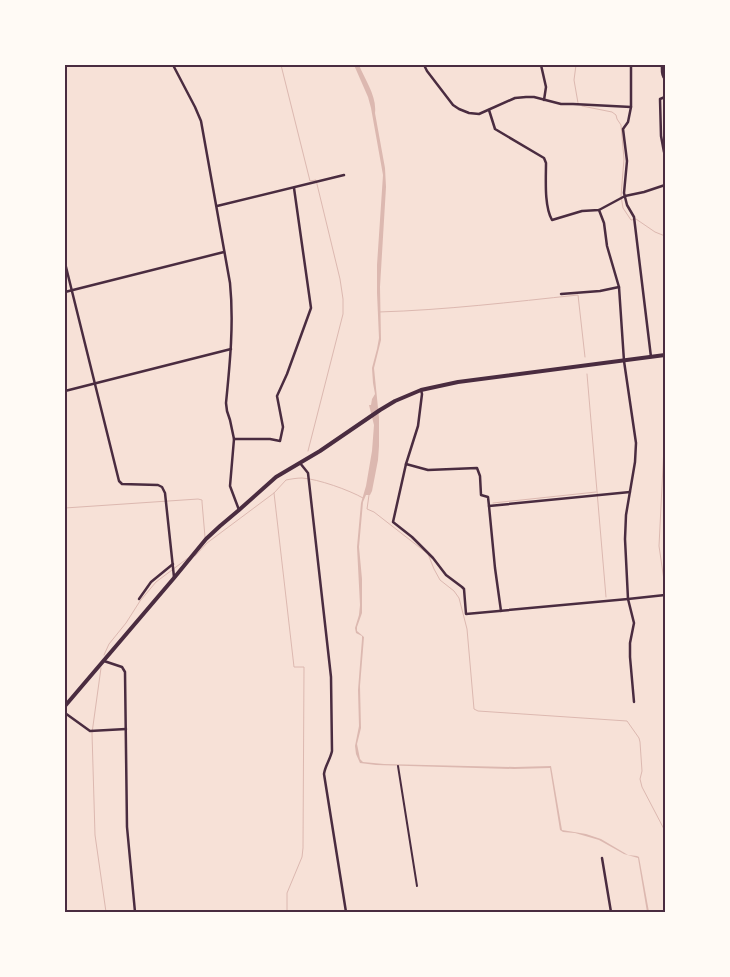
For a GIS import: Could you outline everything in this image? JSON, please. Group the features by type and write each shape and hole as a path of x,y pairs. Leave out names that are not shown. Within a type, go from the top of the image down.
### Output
{"highway":[{"path":"65,706 206,539 220,526 276,477 320,451 395,401 421,390 458,382 665,355"}],"street":[{"path":"173,65 201,121 230,282 232,301 231,349 226,403 234,439 230,486 240,510"},
{"path":"424,65 453,105 469,113 479,114 515,98 534,97 561,104 631,107"},
{"path":"541,65 546,87 544,100"},
{"path":"631,65 631,107 628,122 623,129 627,161 625,196 627,205 634,217 651,357"},
{"path":"662,65 662,75 665,80"},
{"path":"665,97 660,100 661,136 665,153"},
{"path":"489,110 495,129 544,158 546,163 548,206 552,220 582,211 599,210 625,196 665,185"},
{"path":"217,206 344,175"},
{"path":"234,439 270,439 280,441 283,427 277,396 311,308 294,188"},
{"path":"599,210 604,223 607,246 619,287 624,361 636,443 636,454 626,515 625,539 628,599 634,623 630,643 634,702"},
{"path":"65,292 224,252"},
{"path":"65,263 119,482 122,484 158,485 162,487 165,493 174,578"},
{"path":"561,294 600,291 619,287"},
{"path":"65,391 231,349"},
{"path":"421,390 418,426 406,464 393,522 412,537 446,575 462,586 464,589 466,614 665,595"},
{"path":"300,463 308,473 331,677 332,751 324,774 346,912"},
{"path":"406,464 428,470 477,468 480,476 481,495 488,497 495,568 502,611"},
{"path":"489,506 630,492"},
{"path":"139,599 151,582 173,564"},
{"path":"104,661 122,667 125,672 127,828 135,912"},
{"path":"65,713 90,731 126,729"},
{"path":"398,766 417,886"},
{"path":"602,858 611,912"}],"shaded area":[{"path":"354,65 359,65 374,100 385,168 386,187 380,287 381,340 374,368 379,418 378,460 372,491 370,495 366,495 363,502 359,547 362,579 362,613 357,631 364,637 360,686 361,728 357,744 360,759 363,762 384,764 551,766 562,830 601,839 628,855 639,857 649,912 647,912 638,858 624,854 599,840 560,830 550,768 514,769 376,765 360,763 356,754 355,746 359,726 358,690 362,639 362,636 356,633 355,628 360,605 357,547 361,503 372,451 374,425 369,405 371,405 375,394 372,368 379,338 377,265 383,175 371,108"}],"waterway":[{"path":"281,65 310,181 316,180 343,299 343,314 308,451"},
{"path":"576,65 574,80 578,103"},
{"path":"582,106 612,112 616,115 621,125 624,159 621,196 623,208 631,220 636,219 655,232 665,236"},
{"path":"379,312 454,308 578,295 585,357"},
{"path":"587,374 606,597"},
{"path":"665,427 659,546 665,587"},
{"path":"195,556 207,543 274,493 286,480 302,478 316,480 342,488 363,498"},
{"path":"493,503 596,492"},
{"path":"274,493 294,667 304,667 303,848 302,857 287,893 287,912"},
{"path":"369,495 367,509 374,512 428,554 440,580 454,591 459,598 467,629 474,709 478,711 627,721 640,742 642,771 640,779 642,787 665,831"},
{"path":"65,508 198,499 202,500 205,537"},
{"path":"104,655 109,644 156,582 188,558"},
{"path":"101,668 92,733 95,835 106,912"}]}
